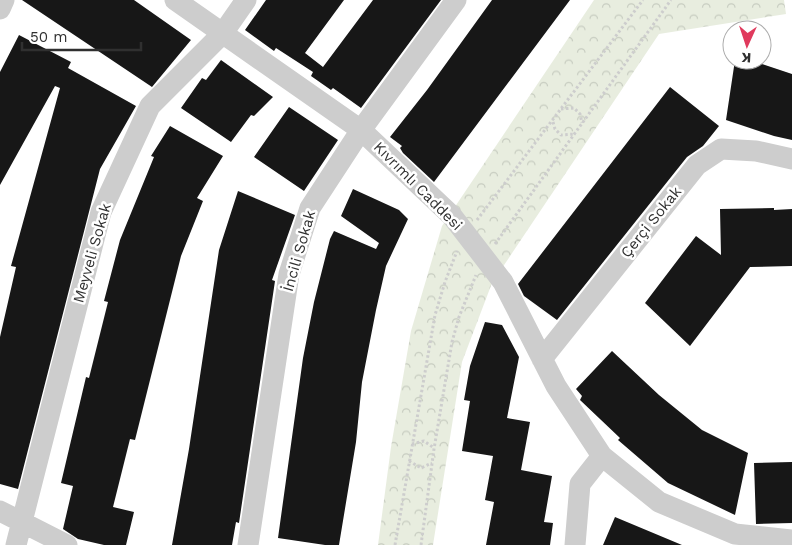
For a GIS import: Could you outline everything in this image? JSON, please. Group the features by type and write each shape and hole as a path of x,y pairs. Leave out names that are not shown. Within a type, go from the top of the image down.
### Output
{"street":[{"path":"0,9 4,0"},
{"name":"Kıvrımlı Caddesi","path":"174,0 361,130 452,216 503,282 556,386 602,456 658,502 735,534 792,540"},
{"name":"Meyveli Sokak","path":"16,545 101,212 150,106 223,33 246,0"},
{"name":"İncili Sokak","path":"248,545 289,274 310,208 361,130 456,0"},
{"name":"Çerçi Sokak","path":"542,359 697,165 721,149 756,151 792,159"},
{"path":"575,545 580,484 602,456"},
{"path":"0,511 67,545"}],"path":[{"path":"394,545 435,315 452,262 466,235 643,0"},
{"path":"421,545 434,448 457,326 476,273 671,0"},
{"path":"561,109 574,108 580,114 582,123"},
{"path":"553,121 555,129 562,135 571,136 577,133"},
{"path":"411,445 424,441 434,448"},
{"path":"409,460 413,465 422,468 432,462"}],"green space":[{"path":"594,0 784,0 786,14 748,20 722,20 722,24 659,34 492,283 462,362 433,545 378,545 391,447 411,331 442,226"}],"building":[{"path":"22,0 134,0 191,40 152,87"},
{"path":"266,0 344,0 305,53 323,67 373,0 441,0 361,108 333,88 331,90 311,76 313,72 276,48 274,51 245,30"},
{"path":"492,0 570,0 434,182 403,153 400,148 402,146 390,137 427,90"},
{"path":"19,35 71,62 68,68 136,106 100,169 18,489 0,484 0,337 16,267 11,266 60,88 55,86 0,185 0,72"},
{"path":"221,60 273,97 254,116 251,115 231,142 181,108 202,78 206,80"},
{"path":"772,67 792,74 792,140 726,120 734,70 772,70"},
{"path":"670,87 719,126 703,146 687,157 557,320 524,296 518,284"},
{"path":"289,107 338,140 304,191 254,157"},
{"path":"170,126 223,156 197,198 203,201 181,256 135,440 130,439 113,507 134,512 126,545 104,545 78,539 63,529 73,486 61,483 86,377 89,378 108,302 104,301 120,240 154,157 151,156"},
{"path":"353,189 399,210 408,219 386,266 376,310 362,382 356,442 339,545 325,545 278,538 303,358 314,302 330,239 334,231 376,249 379,243 341,216"},
{"path":"238,191 295,215 272,280 275,281 239,523 236,522 232,545 172,545 189,449 219,250"},
{"path":"774,208 774,210 792,209 792,266 750,267 690,346 645,303 696,236 721,255 720,209"},
{"path":"485,322 502,325 519,357 507,418 530,422 521,470 552,476 544,522 553,523 550,545 486,545 494,502 485,500 493,456 462,451 470,401 464,400 470,366"},
{"path":"612,351 659,395 702,430 748,453 735,515 668,483 618,440 620,438 580,400 582,396 576,389"},
{"path":"792,462 792,523 756,524 754,463"},
{"path":"615,517 682,545 603,545"}]}
